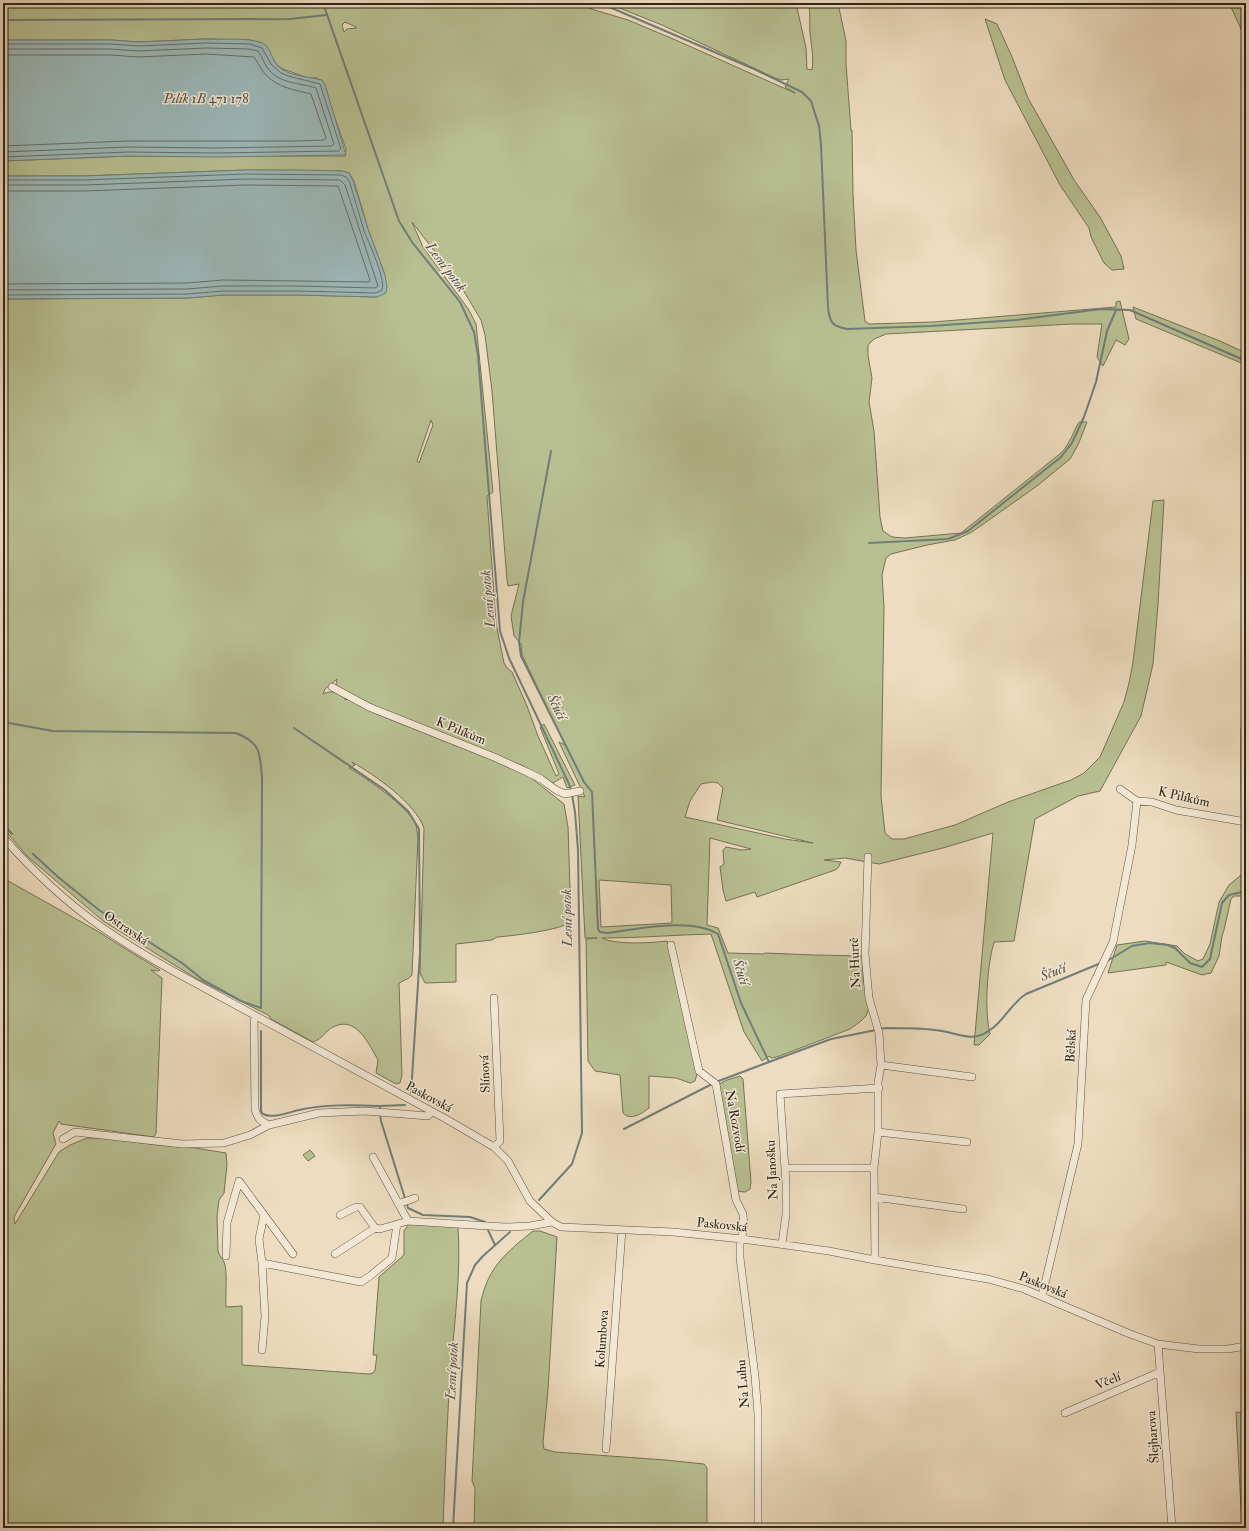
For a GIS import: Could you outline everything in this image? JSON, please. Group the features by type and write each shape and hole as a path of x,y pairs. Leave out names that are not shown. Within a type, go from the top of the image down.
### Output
{"street":[{"name":"K Pilíkům","path":"332,687 369,707 494,757 541,779 556,790 565,794 578,791"},
{"path":"1244,730 1246,822"},
{"name":"K Pilíkům","path":"1120,789 1137,801 1152,802 1176,810 1246,822"},
{"name":"Bělská","path":"1042,1296 1078,1144 1086,1000 1113,942 1132,846 1137,801"},
{"name":"Ostravská","path":"3,837 18,854 59,892 99,925 132,947 254,1016"},
{"name":"Na Hurtě","path":"868,857 865,954 869,998 880,1033 881,1066 878,1132 874,1168 875,1260"},
{"name":"Na Rozvodí","path":"671,945 699,1071 716,1084 736,1200 743,1214 744,1228 742,1239"},
{"name":"Slínová","path":"494,998 500,1141 494,1147"},
{"path":"254,1016 255,1108 258,1118 269,1124"},
{"name":"Paskovská","path":"254,1016 494,1147 508,1161 530,1201 552,1222 561,1227 673,1232 742,1239 829,1251 988,1279 1008,1284 1042,1296 1130,1334 1158,1344 1199,1349 1246,1346"},
{"path":"881,1066 972,1077"},
{"name":"Na Janošku","path":"782,1244 786,1214 785,1168 780,1094 879,1088"},
{"path":"63,1139 75,1132 182,1144 224,1143 250,1135 269,1124 319,1113 366,1111 428,1116 432,1112"},
{"path":"878,1132 967,1142"},
{"path":"373,1157 407,1201 408,1221"},
{"path":"785,1168 874,1168"},
{"path":"226,1256 227,1224 239,1181 293,1254"},
{"path":"874,1197 963,1209"},
{"path":"340,1215 356,1207 360,1207 375,1228"},
{"path":"262,1350 265,1316 259,1239 264,1215"},
{"path":"335,1254 375,1228 380,1229 408,1221 510,1227 552,1222"},
{"path":"262,1263 361,1282 392,1258 397,1224"},
{"name":"Kolumbova","path":"606,1449 622,1230"},
{"name":"Na Luhu","path":"742,1239 740,1244 740,1258 755,1376 758,1414 758,1528"},
{"name":"Šlejharova","path":"1158,1344 1172,1528"},
{"name":"Včelí","path":"1065,1413 1160,1372"}],"green space":[{"path":"3,3 596,3 592,8 588,8 628,20 795,93 785,87 789,79 781,80 775,78 662,25 607,3 796,3 806,48 807,69 812,70 813,56 808,3 838,3 846,41 846,64 852,130 856,250 865,321 869,324 933,322 1116,307 1116,302 1120,301 1129,339 1125,345 1116,340 1103,366 1097,357 1102,324 1072,324 886,334 874,339 868,345 868,356 872,378 869,402 874,431 880,517 883,531 892,537 905,538 961,533 1061,453 1069,442 1079,422 1087,422 1078,445 1070,459 1037,486 972,532 955,540 891,554 886,558 882,575 884,607 881,796 885,833 892,839 904,839 955,825 1008,802 1071,780 1084,773 1100,757 1124,702 1129,683 1133,662 1153,501 1164,500 1153,664 1141,716 1100,791 1078,796 1035,819 1014,941 994,942 987,988 987,1013 990,1034 979,1045 974,1045 993,833 943,848 879,864 845,858 824,860 841,862 835,870 757,897 755,892 726,901 720,867 724,864 723,850 726,847 742,850 751,849 710,838 707,925 718,928 728,953 863,956 863,979 869,1008 866,1016 850,1029 777,1057 771,1058 769,1056 762,1061 744,1032 711,934 602,938 624,943 667,941 697,1074 695,1081 690,1083 676,1078 649,1076 649,1108 633,1117 623,1113 620,1075 595,1071 588,1061 586,939 597,938 585,938 578,796 585,797 559,742 565,745 522,655 521,644 514,636 511,616 519,584 508,586 507,580 492,391 485,335 481,320 459,283 412,222 423,247 469,310 476,324 493,492 487,496 496,623 504,663 512,672 556,776 559,774 540,727 544,724 575,785 567,788 563,777 553,783 521,765 371,706 339,688 336,685 337,679 325,689 323,694 329,692 336,693 345,697 345,700 349,699 379,715 525,773 564,804 568,827 571,922 557,928 547,930 497,937 492,940 456,944 456,982 425,983 420,973 424,828 412,809 393,790 372,774 352,762 355,765 349,768 376,786 405,810 416,825 418,837 412,975 399,983 402,1075 400,1083 396,1084 376,1073 378,1060 366,1039 355,1028 341,1024 328,1030 320,1039 313,1042 271,1019 268,1015 197,979 103,921 28,857 3,828 3,299 188,298 223,295 377,297 385,275 368,229 354,181 349,173 342,171 246,170 84,176 3,176 3,161 128,156 345,156 346,149 329,102 325,85 317,78 308,78 283,69 277,65 269,50 262,43 250,40 206,39 138,42 111,40 3,40","holes":["345,22 357,28 347,29 344,32 342,25","431,420 433,425 419,463 417,461","712,782 718,783 723,788 717,820 813,843 785,839 685,817 690,801 701,784","599,880 671,885 672,923 601,927"]},
{"path":"1230,3 1246,3 1246,40 1231,7"},
{"path":"985,19 997,24 1028,98 1074,180 1100,217 1121,256 1124,269 1112,270 1104,263 1091,237 1089,228 1060,185 1005,80"},
{"path":"1133,307 1220,341 1246,353 1246,365 1136,319"},
{"path":"1241,875 1246,876 1246,896 1234,896 1231,899 1219,956 1211,973 1202,975 1166,962 1166,965 1108,973 1117,945 1145,941 1177,946 1185,954 1198,961 1203,959 1210,944 1219,902 1229,885"},
{"path":"3,878 99,932 160,970 151,970 162,978 156,1133 154,1137 61,1124 59,1121 53,1133 56,1144 14,1217 15,1224 59,1152 70,1145 87,1138 101,1138 195,1148 226,1153 227,1165 224,1193 219,1200 217,1217 218,1251 225,1266 226,1307 242,1306 242,1365 369,1374 373,1373 375,1370 377,1355 373,1355 379,1277 404,1255 404,1231 409,1224 458,1227 458,1278 448,1405 443,1528 3,1528"},
{"path":"740,1076 743,1079 751,1182 750,1189 745,1192 736,1191 719,1084"},
{"path":"310,1150 315,1156 308,1161 303,1155"},
{"path":"533,1231 540,1231 557,1237 548,1390 543,1442 544,1449 555,1452 704,1464 707,1468 707,1528 474,1528 475,1488 472,1481 481,1301 484,1289 494,1269 515,1246"},
{"path":"1236,1412 1246,1413 1246,1528 1242,1528"}],"water":[{"name":"Pilík 1B 471 178","path":"242,39 262,43 267,47 278,66 283,70 293,74 322,80 325,85 346,155 216,157 128,156 3,161 3,40 111,40 138,42"},
{"path":"246,170 342,171 349,173 385,275 387,287 386,293 377,297 223,295 188,298 3,299 3,176 84,176"}],"waterway":[{"name":"Lesní potok","path":"323,3 399,221 412,242 460,302 474,332 478,356 500,631 509,658 571,791"},
{"path":"595,3 607,6 754,69 802,92 811,101 819,126 821,145 828,308 831,320 838,327 847,329 931,326 1016,320 1101,309 1130,310 1246,361"},
{"path":"3,20 290,19 326,15"},
{"path":"869,543 948,539 968,531 1061,457 1072,443 1084,417 1096,382 1107,331 1116,310"},
{"name":"Ščučí","path":"551,451 523,602 519,642 521,656 584,782 592,792 598,929 600,932 607,933 649,927 679,925 694,926 707,929 718,934 741,1003 769,1062 831,1039 876,1030"},
{"path":"3,722 53,731 236,733 255,745 261,762 262,778 261,1008 241,1001 203,980 182,963 99,910 58,877 33,854"},
{"path":"294,728 385,790 408,811 419,829 420,953 411,1093"},
{"name":"Lesní potok","path":"539,1200 572,1164 582,1133 578,850 572,795"},
{"path":"3,824 12,834"},
{"name":"Ščučí","path":"1107,961 1132,946 1150,943 1168,945 1175,948 1190,963 1202,967 1210,959 1222,903 1229,895 1246,891"},
{"name":"Ščučí","path":"880,1029 923,1029 944,1031 972,1037 979,1036 994,1027 1026,994 1101,963"},
{"path":"261,1031 261,1111 263,1114 271,1116 309,1108 340,1105 380,1106 380,1110"},
{"path":"716,1082 769,1062"},
{"path":"624,1129 712,1084"},
{"path":"380,1106 405,1105"},
{"path":"380,1114 408,1208 423,1215 470,1217 485,1222"},
{"path":"488,1230 495,1245"},
{"name":"Lesní potok","path":"453,1528 467,1283 475,1265 510,1232"}]}
